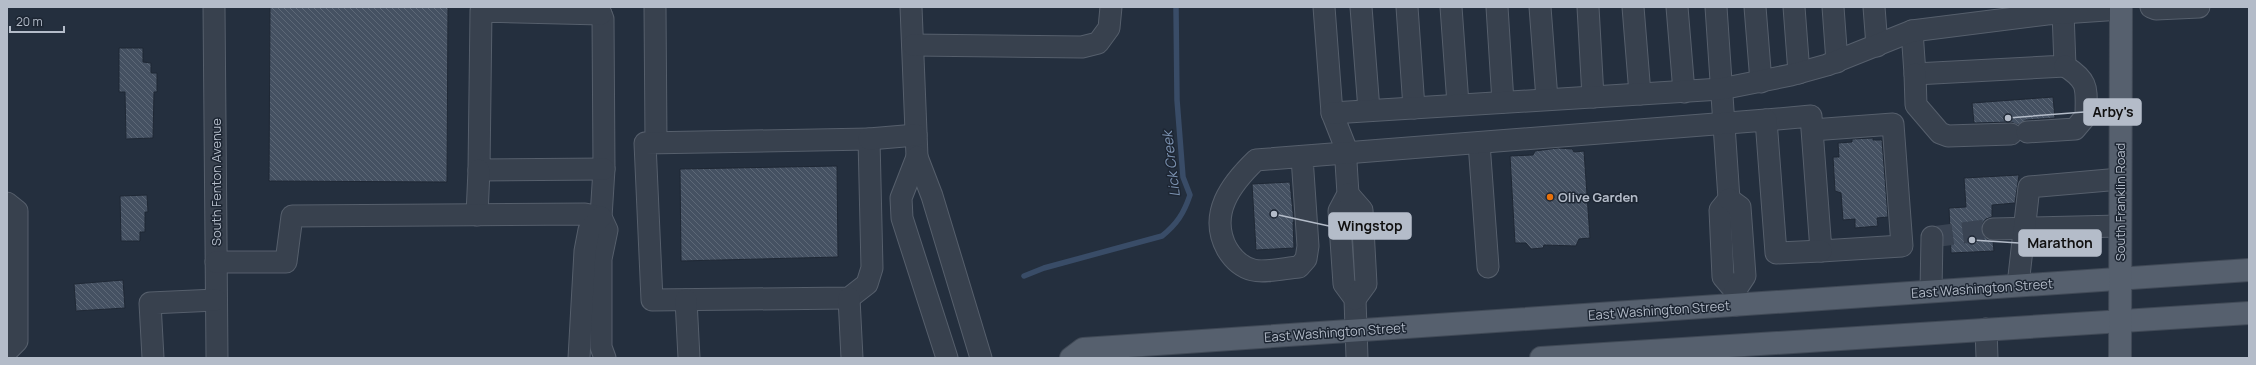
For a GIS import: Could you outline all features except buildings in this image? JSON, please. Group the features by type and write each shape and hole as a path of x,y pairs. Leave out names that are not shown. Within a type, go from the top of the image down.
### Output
{"main road":[{"name":"South Franklin Road","path":"2120,358 2121,8"},
{"name":"East Washington Street","path":"1071,358 1083,349 1357,331 1736,298 1931,291 2249,270"},
{"path":"1541,358 1740,352 1986,329 2120,311 2249,313"}],"street":[{"name":"South Fenton Avenue","path":"214,7 217,358"},
{"path":"655,7 656,142"},
{"path":"911,7 917,157 932,196 981,358"},
{"path":"913,45 1082,47 1098,43 1109,28 1111,7"},
{"path":"1324,7 1332,113 1345,146 1348,194 1362,210 1366,284 1355,299 1358,358"},
{"path":"1361,7 1369,110"},
{"path":"1407,7 1414,108"},
{"path":"1451,7 1458,104"},
{"path":"1497,7 1502,102"},
{"path":"1540,7 1548,99"},
{"path":"1588,7 1593,97"},
{"path":"1633,7 1640,94"},
{"path":"1677,7 1684,92"},
{"path":"1716,7 1729,198 1740,207 1745,276 1736,298"},
{"path":"1755,7 1761,82"},
{"path":"1794,7 1799,73"},
{"path":"1833,7 1837,62"},
{"path":"1874,7 1877,46"},
{"path":"2151,7 2156,9 2199,7"},
{"path":"1332,113 1458,104 1721,90 1799,73 1837,62 1912,31 2052,11 2121,8"},
{"path":"477,215 481,11 600,10 603,19 604,169 601,217 607,230 601,259 601,347 605,358"},
{"path":"2052,11 2065,66"},
{"path":"1912,31 1916,105 1940,132 1948,136 2075,129 2086,116 2086,88 2080,76 2065,66 1915,74"},
{"path":"1302,157 1308,232 1306,259 1299,267 1291,268 1253,270 1239,264 1230,254 1221,238 1219,224 1222,209 1227,196 1242,174 1256,160 1811,116 1821,250"},
{"path":"1766,120 1776,253 1902,246 1893,124 1812,130"},
{"path":"869,139 872,268 867,284 849,298 652,300 646,143 869,139 916,135"},
{"path":"1479,143 1488,267"},
{"path":"917,157 901,198 902,218 947,358"},
{"path":"479,170 604,169"},
{"path":"2018,286 2026,229 2029,187 2120,179"},
{"path":"7,204 17,211 17,341 7,351"},
{"path":"216,262 286,262 292,216 585,214 601,217"},
{"path":"579,358 585,251 589,230 601,217"},
{"path":"1993,229 2120,226"},
{"path":"1931,291 1932,237"},
{"path":"849,298 852,358"},
{"path":"153,358 150,303 216,300"},
{"path":"686,300 688,358"},
{"path":"1986,329 1987,358"}],"waterway":[{"name":"Lick Creek","path":"1024,276 1044,268 1162,236 1172,227 1182,213 1190,195 1183,177 1177,100 1176,7"}],"tunnel":[{"path":"1932,237 1993,229"}],"place":[{"name":"Arby's","path":"2008,118"},
{"name":"Olive Garden","path":"1550,197"},
{"name":"Wingstop","path":"1274,214"},
{"name":"Marathon","path":"1972,240"}]}
